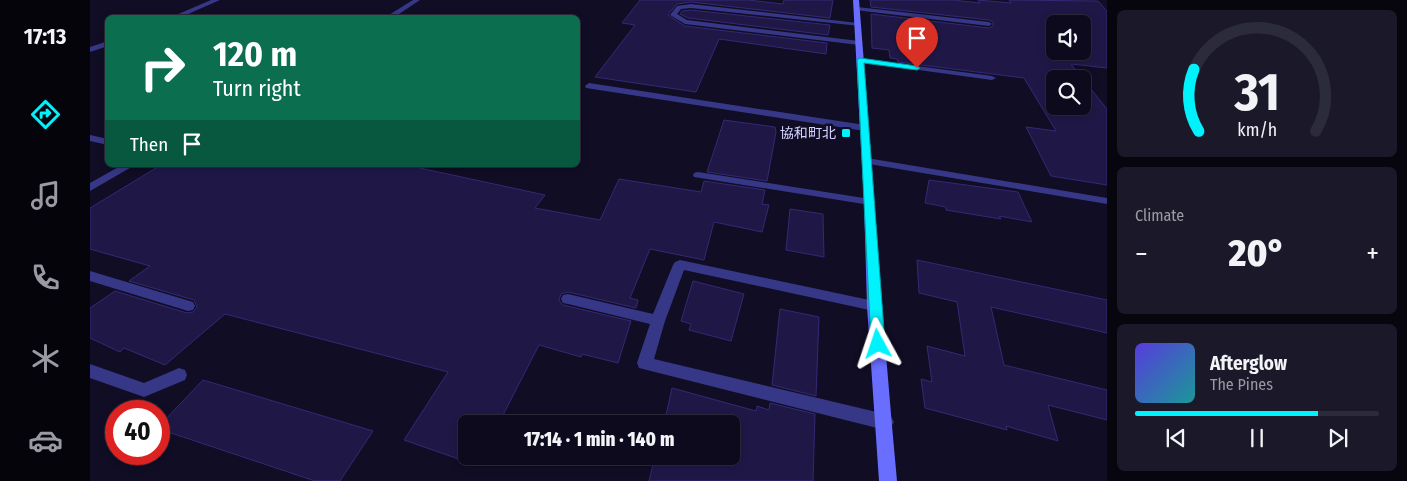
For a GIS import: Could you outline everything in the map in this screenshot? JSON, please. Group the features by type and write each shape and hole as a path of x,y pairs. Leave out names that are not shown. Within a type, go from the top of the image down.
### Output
{"street":[{"path":"180,15 217,0"},
{"path":"392,15 417,0"},
{"path":"888,481 885,422 874,306 870,202 857,4 989,24"},
{"path":"858,25 691,6 679,7 673,15 685,22 859,42"},
{"path":"90,50 105,44"},
{"path":"860,60 992,78"},
{"path":"589,86 865,128"},
{"path":"90,138 105,141"},
{"path":"867,161 1107,201"},
{"path":"90,188 127,167"},
{"path":"698,176 870,202"},
{"path":"874,306 680,265 658,321 645,363 885,422"},
{"path":"90,276 188,306"},
{"path":"568,298 658,321"},
{"path":"90,371 144,390 179,375"}],"building":[{"path":"640,0 748,0 783,4 784,0 833,0 830,18 691,2 677,4 668,15 685,26 827,43 826,54 719,39 696,92 595,77 635,25 622,23"},
{"path":"870,0 953,0 980,3 978,0 1011,3 1009,0 1098,1 1107,11 1107,68 1071,64 1076,70 1046,70 1046,114 1024,78 898,62 897,59 890,58 889,50 872,48 871,14 989,28 993,26 993,22 871,7"},
{"path":"691,10 830,25 828,35 688,18 680,14 682,11"},
{"path":"1091,89 1107,109 1107,185 1051,176 1026,127 1056,131 1046,115 1091,115"},
{"path":"724,120 775,127 776,132 767,181 707,172"},
{"path":"158,167 415,167 545,195 535,208 600,220 619,179 701,192 704,181 765,190 762,204 769,205 762,232 714,222 704,260 650,249 630,298 638,300 636,308 568,292 561,294 559,300 563,305 631,321 618,363 582,354 581,357 539,345 503,415 458,415 458,459 404,440 448,372 225,314 165,365 124,348 120,352 90,338 90,308 115,291 187,313 193,312 197,307 194,300 129,281 150,266 90,249 90,208"},
{"path":"929,180 1018,192 1032,222 946,210 946,207 925,203"},
{"path":"790,209 823,214 824,257 786,250"},
{"path":"917,260 1107,300 1107,333 991,307 1004,365 1107,390 1107,420 1048,405 1058,441 1006,426 1007,430 925,408 921,379 932,382 927,346 965,356 957,302 919,293"},
{"path":"693,281 744,294 731,341 689,330 691,324 681,321"},
{"path":"780,309 819,317 816,396 772,385"},
{"path":"203,380 373,431 340,481 315,481 170,433 170,414"},
{"path":"672,388 756,411 757,406 769,410 770,403 815,414 813,481 649,481 653,465 740,465 740,415 666,415"}],"place":[{"name":"協和町北","path":"846,133"}],"route":[{"path":"878,344 874,306 870,202 860,60 917,68"}]}
